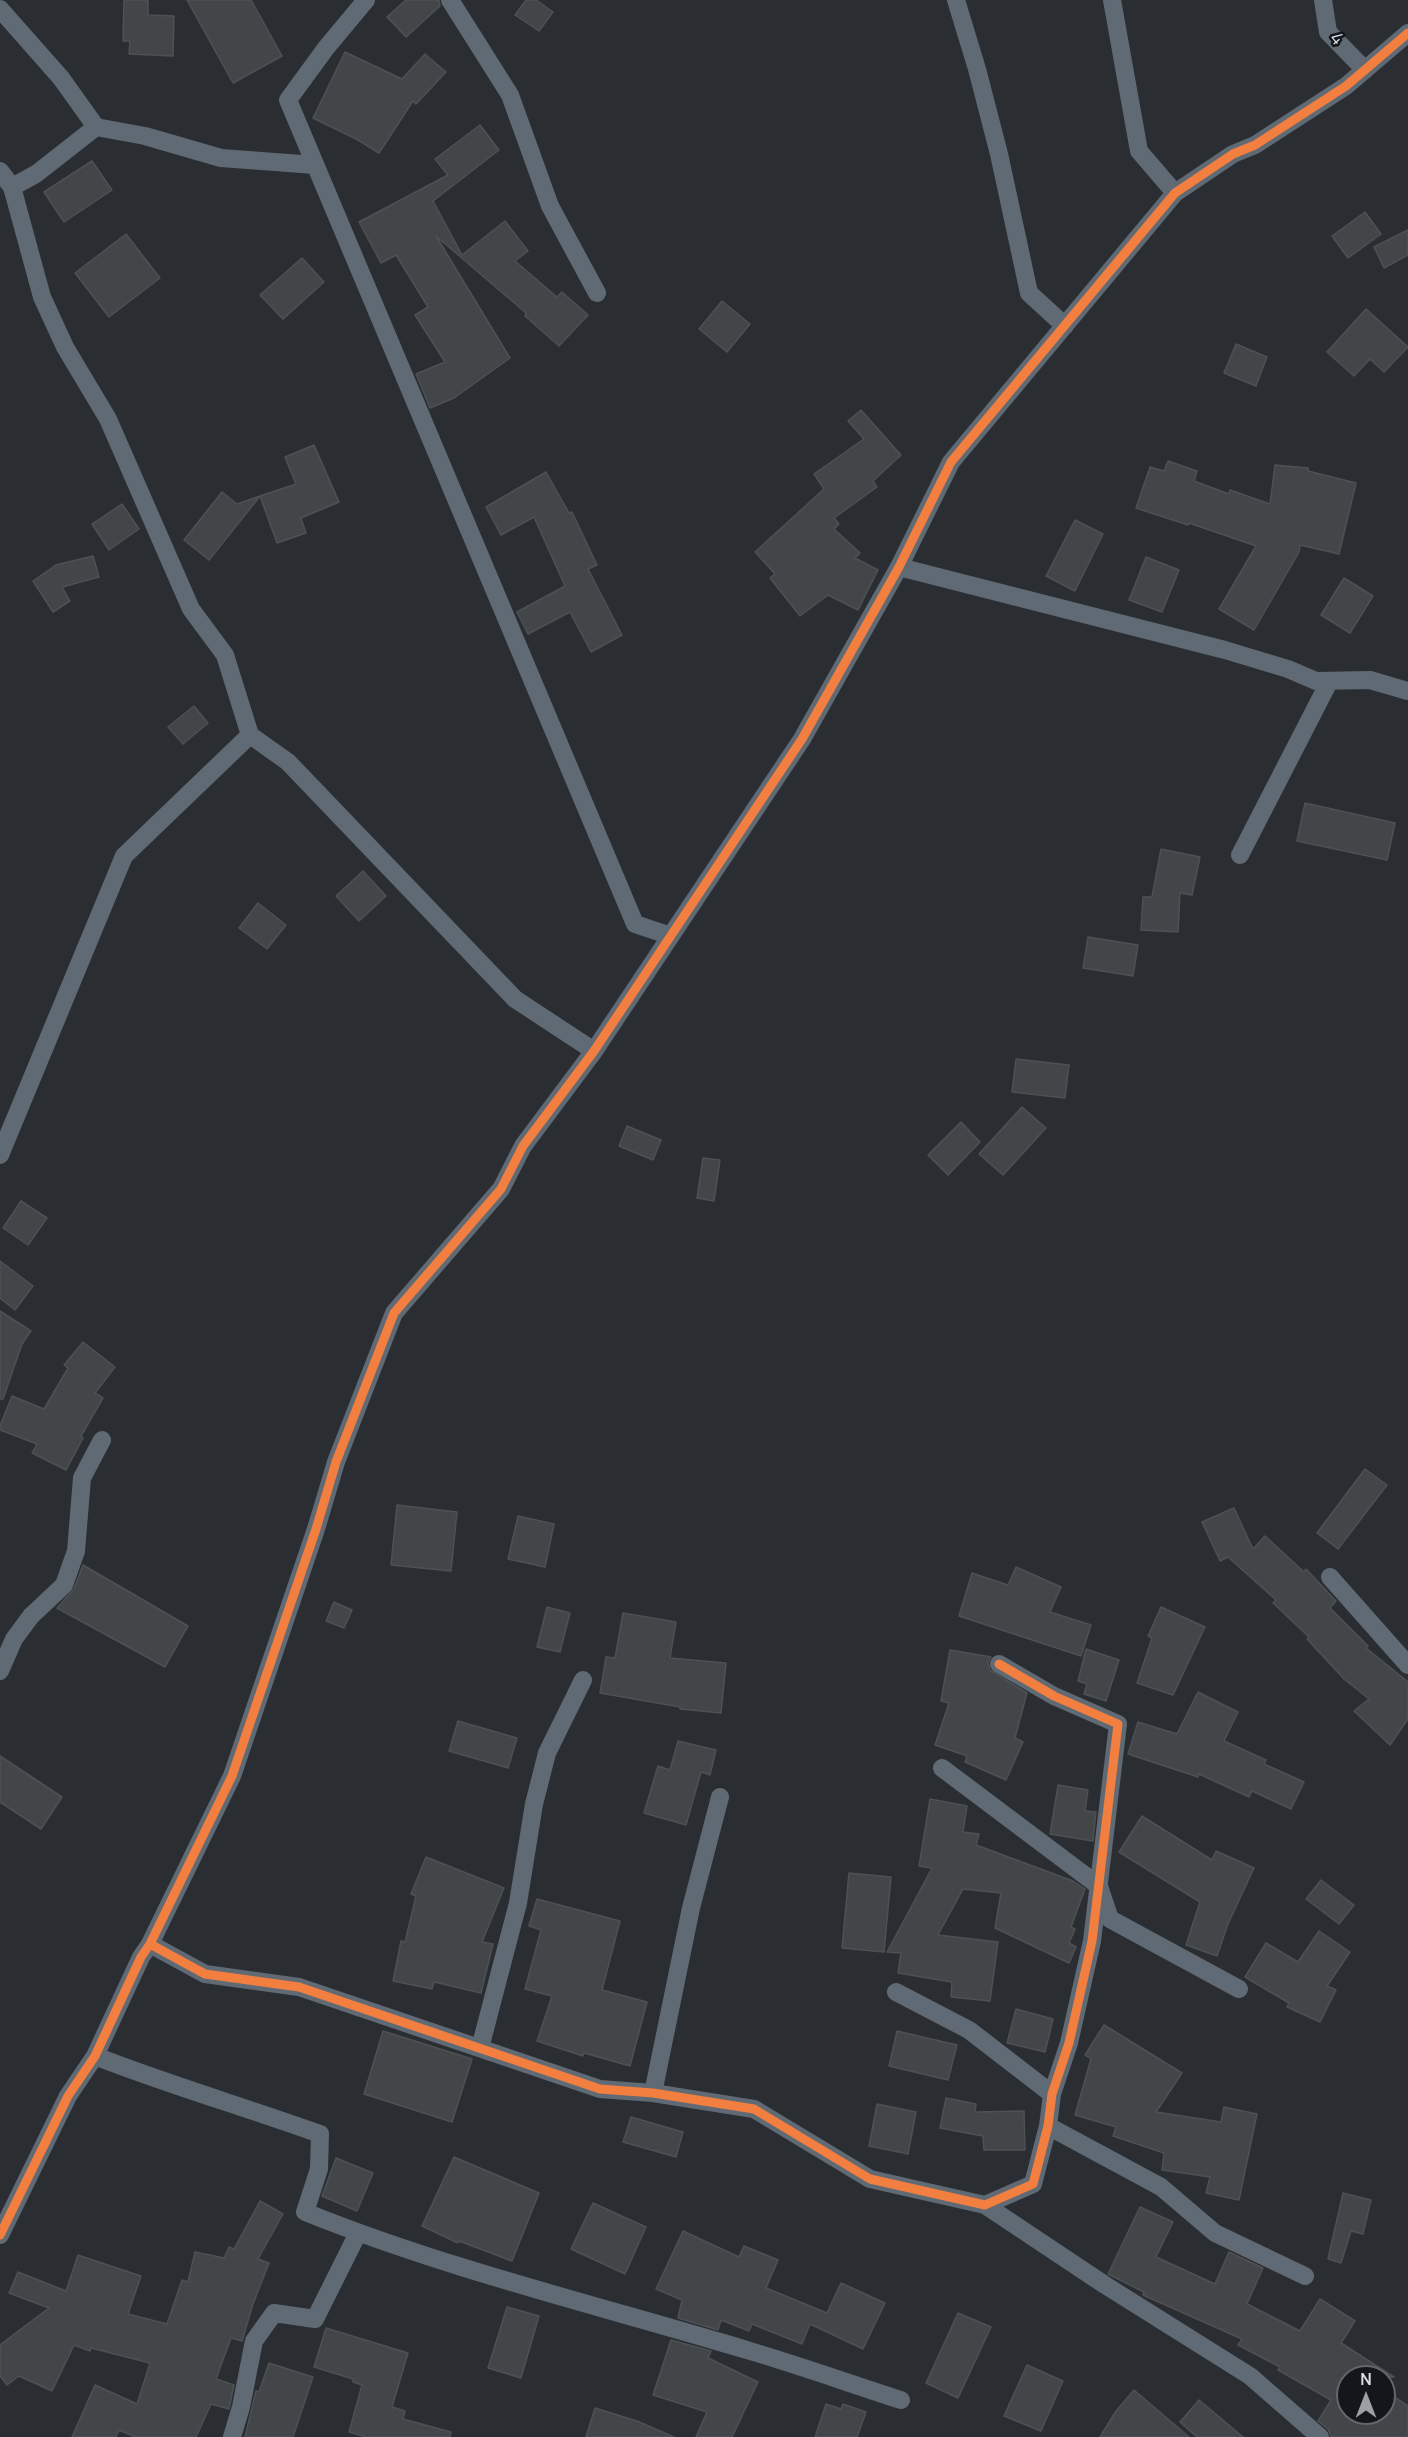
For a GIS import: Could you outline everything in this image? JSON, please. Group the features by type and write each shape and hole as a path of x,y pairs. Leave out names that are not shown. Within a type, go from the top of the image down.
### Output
{"street":[{"path":"366,0 326,48 288,100 635,924 671,936"},
{"path":"450,0 510,95 550,206 597,293"},
{"path":"956,0 978,69 1029,293 1065,326"},
{"path":"1112,0 1139,151 1176,193"},
{"name":"4","path":"1323,0 1328,32 1365,70"},
{"path":"0,9 61,78 96,127 145,136 221,158 315,165"},
{"path":"0,2235 68,2096 95,2056 141,1957 150,1944 232,1776 336,1462 394,1313 501,1189 523,1146 594,1051 802,740 898,567 951,462 1176,193 1233,154 1255,145 1346,86 1408,33"},
{"path":"12,187 36,174 96,127"},
{"path":"0,171 12,187 42,297 65,347 108,419 191,609 225,655 250,735 288,762 516,999 594,1051"},
{"path":"898,567 1225,650 1288,669 1310,680 1329,682 1370,680 1408,691"},
{"path":"1240,855 1329,682"},
{"path":"0,1155 124,856 250,735"},
{"path":"0,1671 14,1639 25,1624 64,1585 76,1551 82,1478 102,1440"},
{"path":"1330,1578 1408,1665"},
{"path":"985,2205 1033,2184 1048,2126 1052,2094 1069,2043 1092,1941 1118,1724 1054,1696 999,1664"},
{"path":"480,2048 518,1903 534,1804 547,1753 583,1680"},
{"path":"942,1768 1099,1886 1110,1919 1239,1989"},
{"path":"653,2093 691,1908 720,1797"},
{"path":"150,1944 205,1974 299,1987 600,2089 653,2093 754,2109 870,2178 985,2205 1105,2285 1250,2376 1320,2437"},
{"path":"896,1992 969,2030 1052,2094"},
{"path":"95,2056 141,2074 240,2105 320,2134 319,2169 305,2212 358,2233 527,2287 752,2351 902,2400"},
{"path":"1048,2126 1161,2187 1215,2233 1305,2276"},
{"path":"232,2437 241,2407 254,2341 274,2313 315,2319 358,2233"}],"building":[{"path":"124,0 148,0 148,15 174,16 173,56 129,54 130,41 123,41"},
{"path":"187,0 251,0 282,56 233,83"},
{"path":"406,0 439,0 440,6 406,37 387,17"},
{"path":"526,0 536,0 553,12 539,31 515,15"},
{"path":"345,52 402,79 425,54 446,72 416,104 413,101 379,153 313,118"},
{"path":"480,125 499,150 433,201 462,255 505,221 528,251 515,261 557,297 562,292 588,315 559,346 525,316 526,313 436,236 510,358 454,398 430,408 416,374 445,362 415,315 428,307 396,255 381,263 359,222 448,175 435,159"},
{"path":"92,161 112,190 64,222 44,192"},
{"path":"1365,212 1381,234 1348,258 1332,236"},
{"path":"1408,230 1408,255 1384,268 1374,247"},
{"path":"126,234 160,278 109,317 75,273"},
{"path":"302,258 324,282 283,319 260,295"},
{"path":"722,301 750,324 727,352 699,329"},
{"path":"1366,309 1408,347 1384,372 1370,359 1354,376 1327,352"},
{"path":"1236,344 1267,357 1256,386 1224,373"},
{"path":"861,410 901,455 873,481 877,487 834,518 839,524 834,529 860,553 855,558 878,570 858,610 828,595 800,616 770,578 775,574 755,552 824,489 814,474 864,439 848,421"},
{"path":"314,445 339,502 301,518 306,533 277,543 260,496 296,484 285,457"},
{"path":"1168,461 1197,471 1194,481 1229,494 1230,490 1270,504 1275,465 1308,468 1308,471 1356,483 1339,554 1300,545 1299,552 1254,630 1219,609 1256,546 1136,508 1150,467 1164,471"},
{"path":"546,472 569,513 572,512 597,565 588,569 622,635 591,652 570,612 528,634 517,612 565,586 534,517 501,535 486,507"},
{"path":"222,492 237,504 260,496 209,560 184,540"},
{"path":"122,504 139,529 109,550 92,524"},
{"path":"1075,520 1103,534 1075,591 1046,576"},
{"path":"93,556 99,577 62,587 70,601 53,612 33,581 56,565"},
{"path":"1146,557 1179,570 1162,612 1129,600"},
{"path":"1344,578 1373,596 1350,633 1321,615"},
{"path":"194,706 208,723 183,744 168,727"},
{"path":"1305,803 1395,823 1387,860 1297,841"},
{"path":"1161,849 1200,857 1192,895 1180,893 1178,932 1141,930 1143,897 1152,897"},
{"path":"363,871 386,896 359,921 336,896"},
{"path":"258,903 286,925 267,949 239,928"},
{"path":"1088,937 1138,945 1133,976 1083,968"},
{"path":"1016,1059 1069,1065 1065,1098 1012,1092"},
{"path":"1022,1107 1046,1128 1003,1175 979,1154"},
{"path":"961,1122 980,1142 948,1175 928,1155"},
{"path":"627,1126 661,1140 653,1160 619,1146"},
{"path":"703,1158 720,1160 714,1201 697,1198"},
{"path":"21,1201 47,1218 28,1245 3,1228"},
{"path":"0,1261 33,1286 15,1310 0,1298"},
{"path":"0,1311 31,1331 22,1344 3,1399 0,1399"},
{"path":"83,1342 115,1367 95,1393 103,1398 81,1436 83,1438 66,1470 32,1453 37,1444 0,1430 0,1426 12,1396 44,1409 68,1368 64,1365"},
{"path":"1365,1469 1387,1485 1338,1549 1317,1533"},
{"path":"397,1505 457,1512 451,1571 391,1565"},
{"path":"1234,1508 1253,1549 1265,1536 1304,1572 1306,1569 1336,1601 1330,1608 1368,1646 1366,1648 1408,1682 1408,1719 1390,1745 1354,1711 1369,1699 1344,1679 1307,1639 1309,1637 1273,1603 1276,1600 1228,1557 1220,1561 1202,1522"},
{"path":"518,1516 554,1524 545,1567 508,1559"},
{"path":"83,1565 188,1626 165,1667 57,1608 74,1589"},
{"path":"1016,1567 1061,1587 1050,1612 1091,1625 1081,1656 959,1616 972,1573 1008,1585"},
{"path":"334,1602 352,1610 344,1628 326,1621"},
{"path":"547,1607 570,1613 560,1652 537,1647"},
{"path":"1161,1607 1205,1627 1173,1695 1137,1683 1152,1638 1148,1636"},
{"path":"623,1613 676,1622 670,1658 726,1663 721,1713 680,1709 680,1707 600,1693 606,1657 615,1658"},
{"path":"1086,1649 1119,1660 1106,1701 1084,1694 1087,1684 1078,1681"},
{"path":"950,1650 991,1657 988,1663 990,1670 1027,1693 1015,1738 1023,1742 1006,1780 965,1762 967,1756 935,1745 949,1703 941,1701"},
{"path":"1198,1692 1238,1712 1224,1741 1266,1760 1264,1764 1304,1782 1291,1809 1252,1791 1249,1797 1199,1774 1198,1777 1128,1754 1138,1722 1177,1734"},
{"path":"458,1721 517,1738 508,1768 449,1751"},
{"path":"678,1741 716,1750 710,1775 701,1772 686,1825 644,1813 658,1766 670,1770"},
{"path":"0,1756 62,1797 41,1829 0,1802"},
{"path":"1058,1785 1088,1790 1085,1811 1096,1812 1093,1841 1050,1834"},
{"path":"930,1799 967,1806 963,1832 979,1834 976,1845 1073,1881 1085,1889 1071,1927 1075,1929 1069,1943 1076,1947 1069,1963 995,1928 1001,1893 963,1889 938,1935 998,1942 990,2001 951,1997 952,1982 898,1973 901,1953 887,1952 932,1868 919,1866"},
{"path":"1142,1816 1212,1860 1216,1851 1254,1868 1228,1924 1217,1956 1186,1945 1200,1902 1119,1852"},
{"path":"426,1857 504,1888 482,1942 493,1944 481,1993 434,1982 432,1989 393,1981 401,1941 405,1942 416,1896 411,1894"},
{"path":"849,1873 891,1877 884,1952 842,1948"},
{"path":"1321,1880 1354,1905 1339,1924 1306,1899"},
{"path":"537,1899 620,1921 602,1990 647,2002 630,2066 584,2053 583,2056 537,2041 552,1996 525,1989 541,1930 529,1926"},
{"path":"1319,1931 1350,1952 1327,1986 1336,1990 1320,2022 1287,2007 1289,2003 1245,1977 1266,1943 1298,1962"},
{"path":"1016,2009 1053,2019 1045,2052 1007,2043"},
{"path":"1104,2025 1182,2073 1156,2112 1221,2122 1224,2107 1257,2114 1239,2200 1206,2193 1210,2177 1162,2170 1164,2153 1113,2136 1116,2127 1075,2115 1091,2059 1085,2055"},
{"path":"383,2031 472,2059 452,2122 364,2094"},
{"path":"897,2031 957,2045 948,2080 889,2066"},
{"path":"946,2098 976,2104 975,2112 1024,2111 1025,2150 984,2150 983,2136 940,2128"},
{"path":"877,2104 916,2112 908,2154 869,2146"},
{"path":"631,2117 683,2132 676,2157 623,2142"},
{"path":"454,2157 539,2193 512,2261 459,2241 458,2243 422,2226"},
{"path":"336,2158 373,2173 357,2211 322,2196"},
{"path":"1343,2193 1371,2200 1363,2234 1351,2231 1341,2263 1328,2259"},
{"path":"260,2201 283,2214 258,2259 269,2263 242,2341 231,2338 216,2379 234,2385 229,2409 211,2404 196,2437 135,2437 119,2430 116,2437 72,2437 95,2385 137,2404 150,2363 91,2348 90,2351 74,2345 52,2391 19,2376 7,2385 0,2376 0,2345 49,2308 9,2293 18,2272 66,2291 78,2255 141,2276 128,2314 167,2324 182,2280 188,2282 195,2252 224,2258 229,2247 234,2249"},
{"path":"593,2203 646,2227 625,2274 571,2249"},
{"path":"1140,2207 1173,2222 1156,2257 1215,2284 1229,2252 1263,2268 1247,2304 1300,2331 1320,2299 1355,2321 1341,2343 1375,2365 1336,2365 1336,2425 1396,2425 1396,2398 1408,2406 1408,2437 1331,2437 1328,2429 1318,2421 1331,2400 1278,2370 1280,2367 1238,2345 1242,2339 1143,2295 1144,2292 1108,2274"},
{"path":"683,2231 739,2257 744,2246 778,2260 766,2288 827,2313 841,2283 885,2303 863,2349 810,2324 802,2344 752,2324 749,2331 721,2320 718,2330 678,2318 682,2300 656,2289"},
{"path":"507,2307 539,2316 521,2378 488,2368"},
{"path":"958,2313 991,2327 958,2398 926,2383"},
{"path":"326,2328 408,2353 392,2407 405,2411 403,2419 451,2432 450,2437 366,2437 349,2432 362,2385 353,2382 353,2379 314,2367"},
{"path":"671,2340 711,2351 708,2358 758,2382 732,2437 696,2437 707,2412 653,2395"},
{"path":"269,2363 313,2377 293,2437 245,2437 256,2391 259,2392"},
{"path":"1027,2365 1063,2381 1041,2431 1004,2416"},
{"path":"1134,2390 1189,2437 1100,2437 1116,2411"},
{"path":"1199,2400 1243,2437 1197,2437 1180,2422"},
{"path":"826,2404 841,2409 843,2404 866,2412 857,2437 815,2437"},
{"path":"595,2408 637,2421 674,2437 586,2437"}],"cycle path":[{"path":"0,2235 68,2096 95,2056 141,1957 150,1944 232,1776 316,1529 336,1462 394,1313 501,1189 523,1146 594,1051 802,739 899,567 951,462 1175,193 1233,154 1255,145 1346,86 1408,33"},
{"path":"150,1944 205,1974 299,1987 600,2089 653,2093 754,2109 870,2179 985,2205 1033,2184 1048,2126 1052,2094 1069,2043 1092,1941 1118,1724 1054,1696 999,1664"}]}
